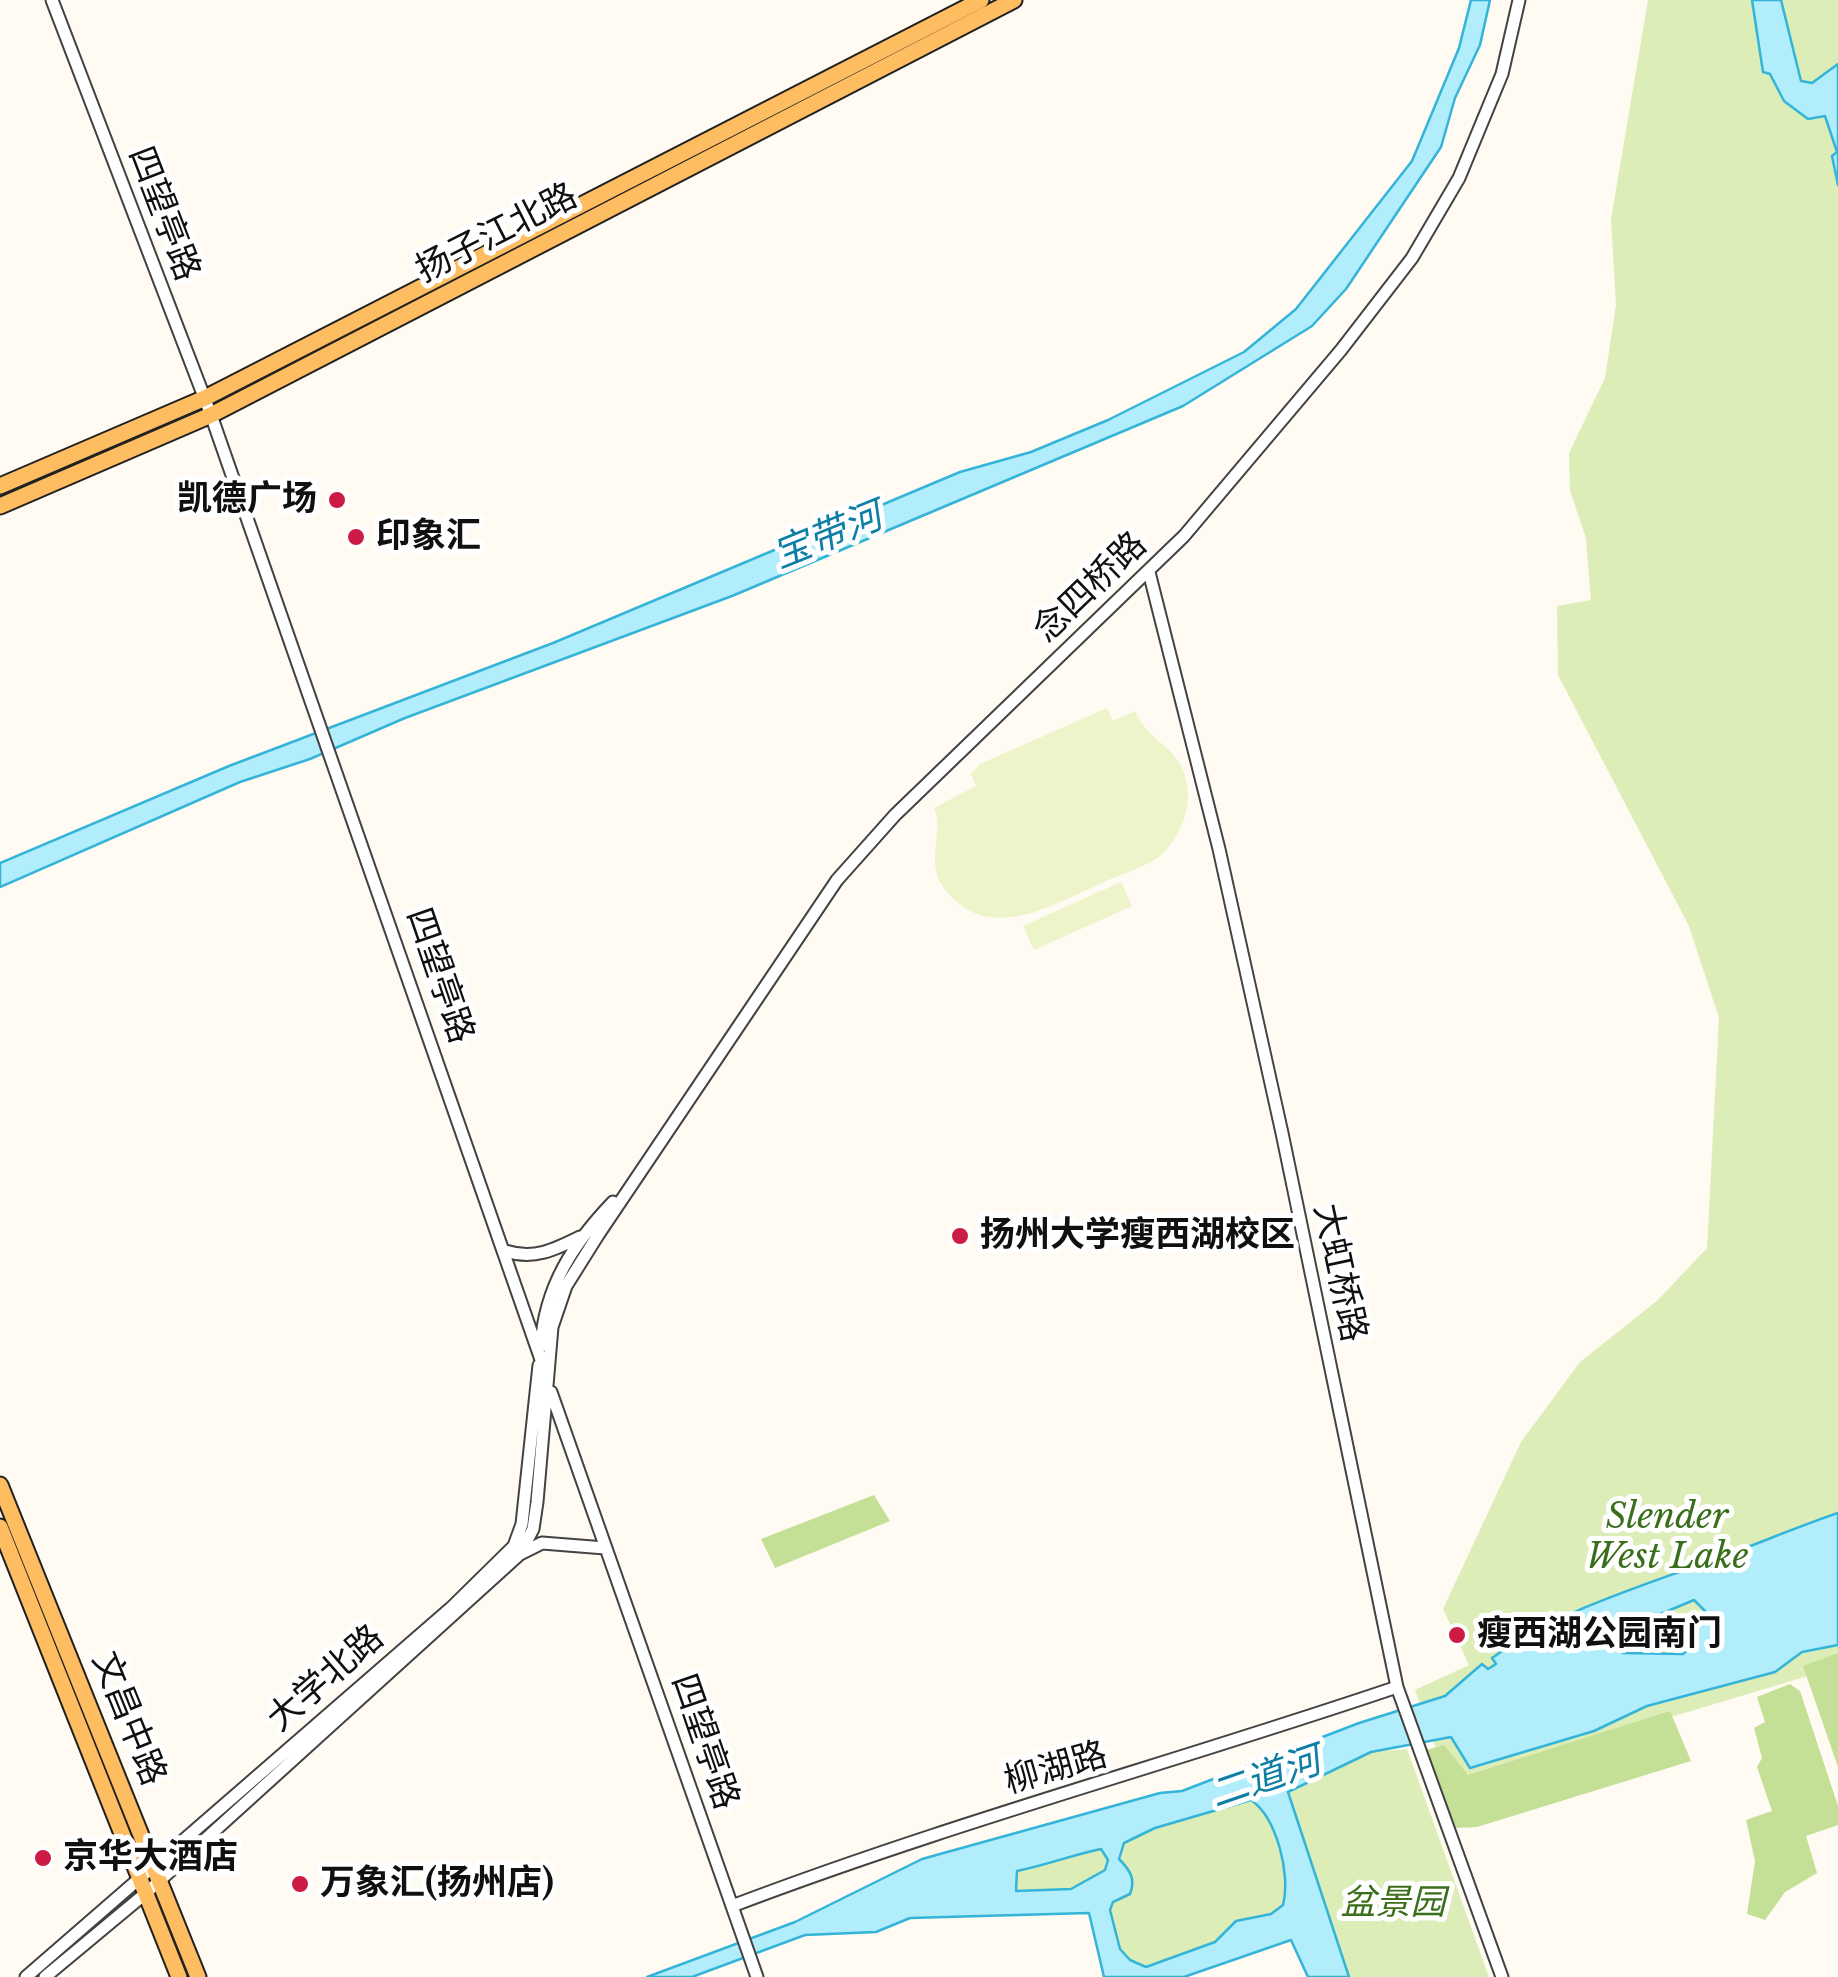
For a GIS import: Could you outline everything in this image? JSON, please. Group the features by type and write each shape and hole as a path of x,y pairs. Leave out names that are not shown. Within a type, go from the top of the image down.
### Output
{"main road":[{"name":"扬子江北路","path":"0,486 205,398 981,0"},
{"name":"扬子江北路","path":"0,506 211,415 1014,0"},
{"name":"文昌中路","path":"0,1485 198,1977"},
{"name":"文昌中路","path":"0,1528 179,1977"}],"street":[{"name":"四望亭路","path":"52,0 205,398 322,724 757,1977"},
{"name":"念四桥路","path":"549,1385 552,1327 566,1286 836,880 895,815 1149,572 1341,350 1412,258 1466,161 1502,74 1519,0"},
{"name":"大虹桥路","path":"1149,572 1219,849 1397,1687 1502,1977"},
{"name":"念四桥路","path":"540,1356 543,1317 554,1282 580,1237 637,1177"},
{"path":"505,1251 522,1256 550,1252 580,1237"},
{"name":"大学北路","path":"46,1977 514,1546 522,1524 540,1356"},
{"name":"大学北路","path":"158,1872 520,1554 534,1528 549,1385"},
{"path":"520,1554 542,1543 605,1548"},
{"name":"柳湖路","path":"732,1906 832,1868 1181,1761 1397,1687"},
{"name":"大学北路","path":"26,1977 143,1886"}],"green space":[{"name":"Slender West Lake","path":"1648,0 1838,0 1838,1667 1621,1732 1453,1796 1415,1690 1469,1665 1443,1609 1521,1442 1580,1362 1658,1300 1707,1248 1719,1018 1689,926 1558,675 1557,606 1591,600 1586,538 1570,491 1569,453 1605,378 1616,305 1611,219"},
{"path":"1107,708 1113,721 1135,711 1182,768 1188,798 1173,841 1150,862 1041,910 1000,918 980,915 961,905 938,878 934,808 976,786 971,774 980,764"},
{"path":"1121,882 1132,906 1034,950 1023,926"},
{"path":"874,1495 890,1521 775,1568 761,1539"},
{"path":"1838,1653 1838,1767 1803,1666"},
{"path":"1790,1684 1800,1691 1838,1806 1838,1825 1806,1836 1817,1873 1785,1892 1765,1920 1747,1914 1755,1861 1746,1820 1772,1811 1757,1767 1762,1758 1754,1728 1765,1722 1757,1697"},
{"path":"1670,1711 1691,1761 1477,1827 1455,1828 1426,1750 1444,1745 1468,1775"},
{"name":"盆景园","path":"1407,1749 1489,1977 1349,1977 1287,1792 1371,1752"},
{"name":"盆景园","path":"1251,1800 1268,1820 1280,1848 1285,1878 1283,1905 1270,1914 1236,1921 1215,1942 1145,1967 1130,1960 1120,1949 1110,1910 1113,1902 1129,1895 1131,1871 1119,1859 1123,1843 1155,1828"},
{"path":"1102,1849 1108,1860 1105,1870 1071,1889 1015,1892 1017,1871"}],"water":[{"name":"宝带河","path":"1471,0 1490,0 1480,45 1455,98 1441,147 1346,289 1312,326 1183,406 732,596 405,718 310,759 240,782 0,887 0,863 229,766 553,643 960,472 1031,452 1108,420 1244,352 1296,309 1412,161 1459,48"},
{"path":"1752,0 1781,0 1801,81 1812,83 1838,64 1838,185 1832,156 1837,152 1825,116 1808,119 1784,101 1770,74 1763,72"},
{"name":"二道河","path":"1838,1513 1838,1645 1802,1652 1775,1672 1647,1706 1594,1731 1470,1768 1451,1737 1371,1752 1288,1792 1349,1977 1308,1977 1291,1940 1184,1977 1104,1977 1089,1913 910,1918 876,1932 805,1935 692,1977 647,1977 795,1922 922,1859 1160,1793 1182,1791 1359,1723 1445,1696 1482,1664 1488,1669 1496,1664 1492,1658 1545,1626 1629,1590","holes":["1694,1600 1706,1612 1690,1635 1690,1648 1683,1654 1623,1653 1616,1636 1620,1631","1251,1800 1268,1820 1280,1848 1285,1878 1283,1905 1271,1914 1236,1921 1215,1942 1146,1967 1130,1960 1120,1949 1110,1910 1113,1902 1132,1889 1131,1875 1119,1859 1124,1843 1155,1828","1101,1849 1108,1860 1105,1870 1071,1889 1016,1891 1017,1871"]}],"place":[{"name":"凯德广场","path":"337,500"},
{"name":"印象汇","path":"356,537"},
{"name":"扬州大学瘦西湖校区","path":"960,1236"},
{"name":"瘦西湖公园南门","path":"1457,1635"},
{"name":"京华大酒店","path":"43,1858"},
{"name":"万象汇(扬州店)","path":"300,1884"}]}
